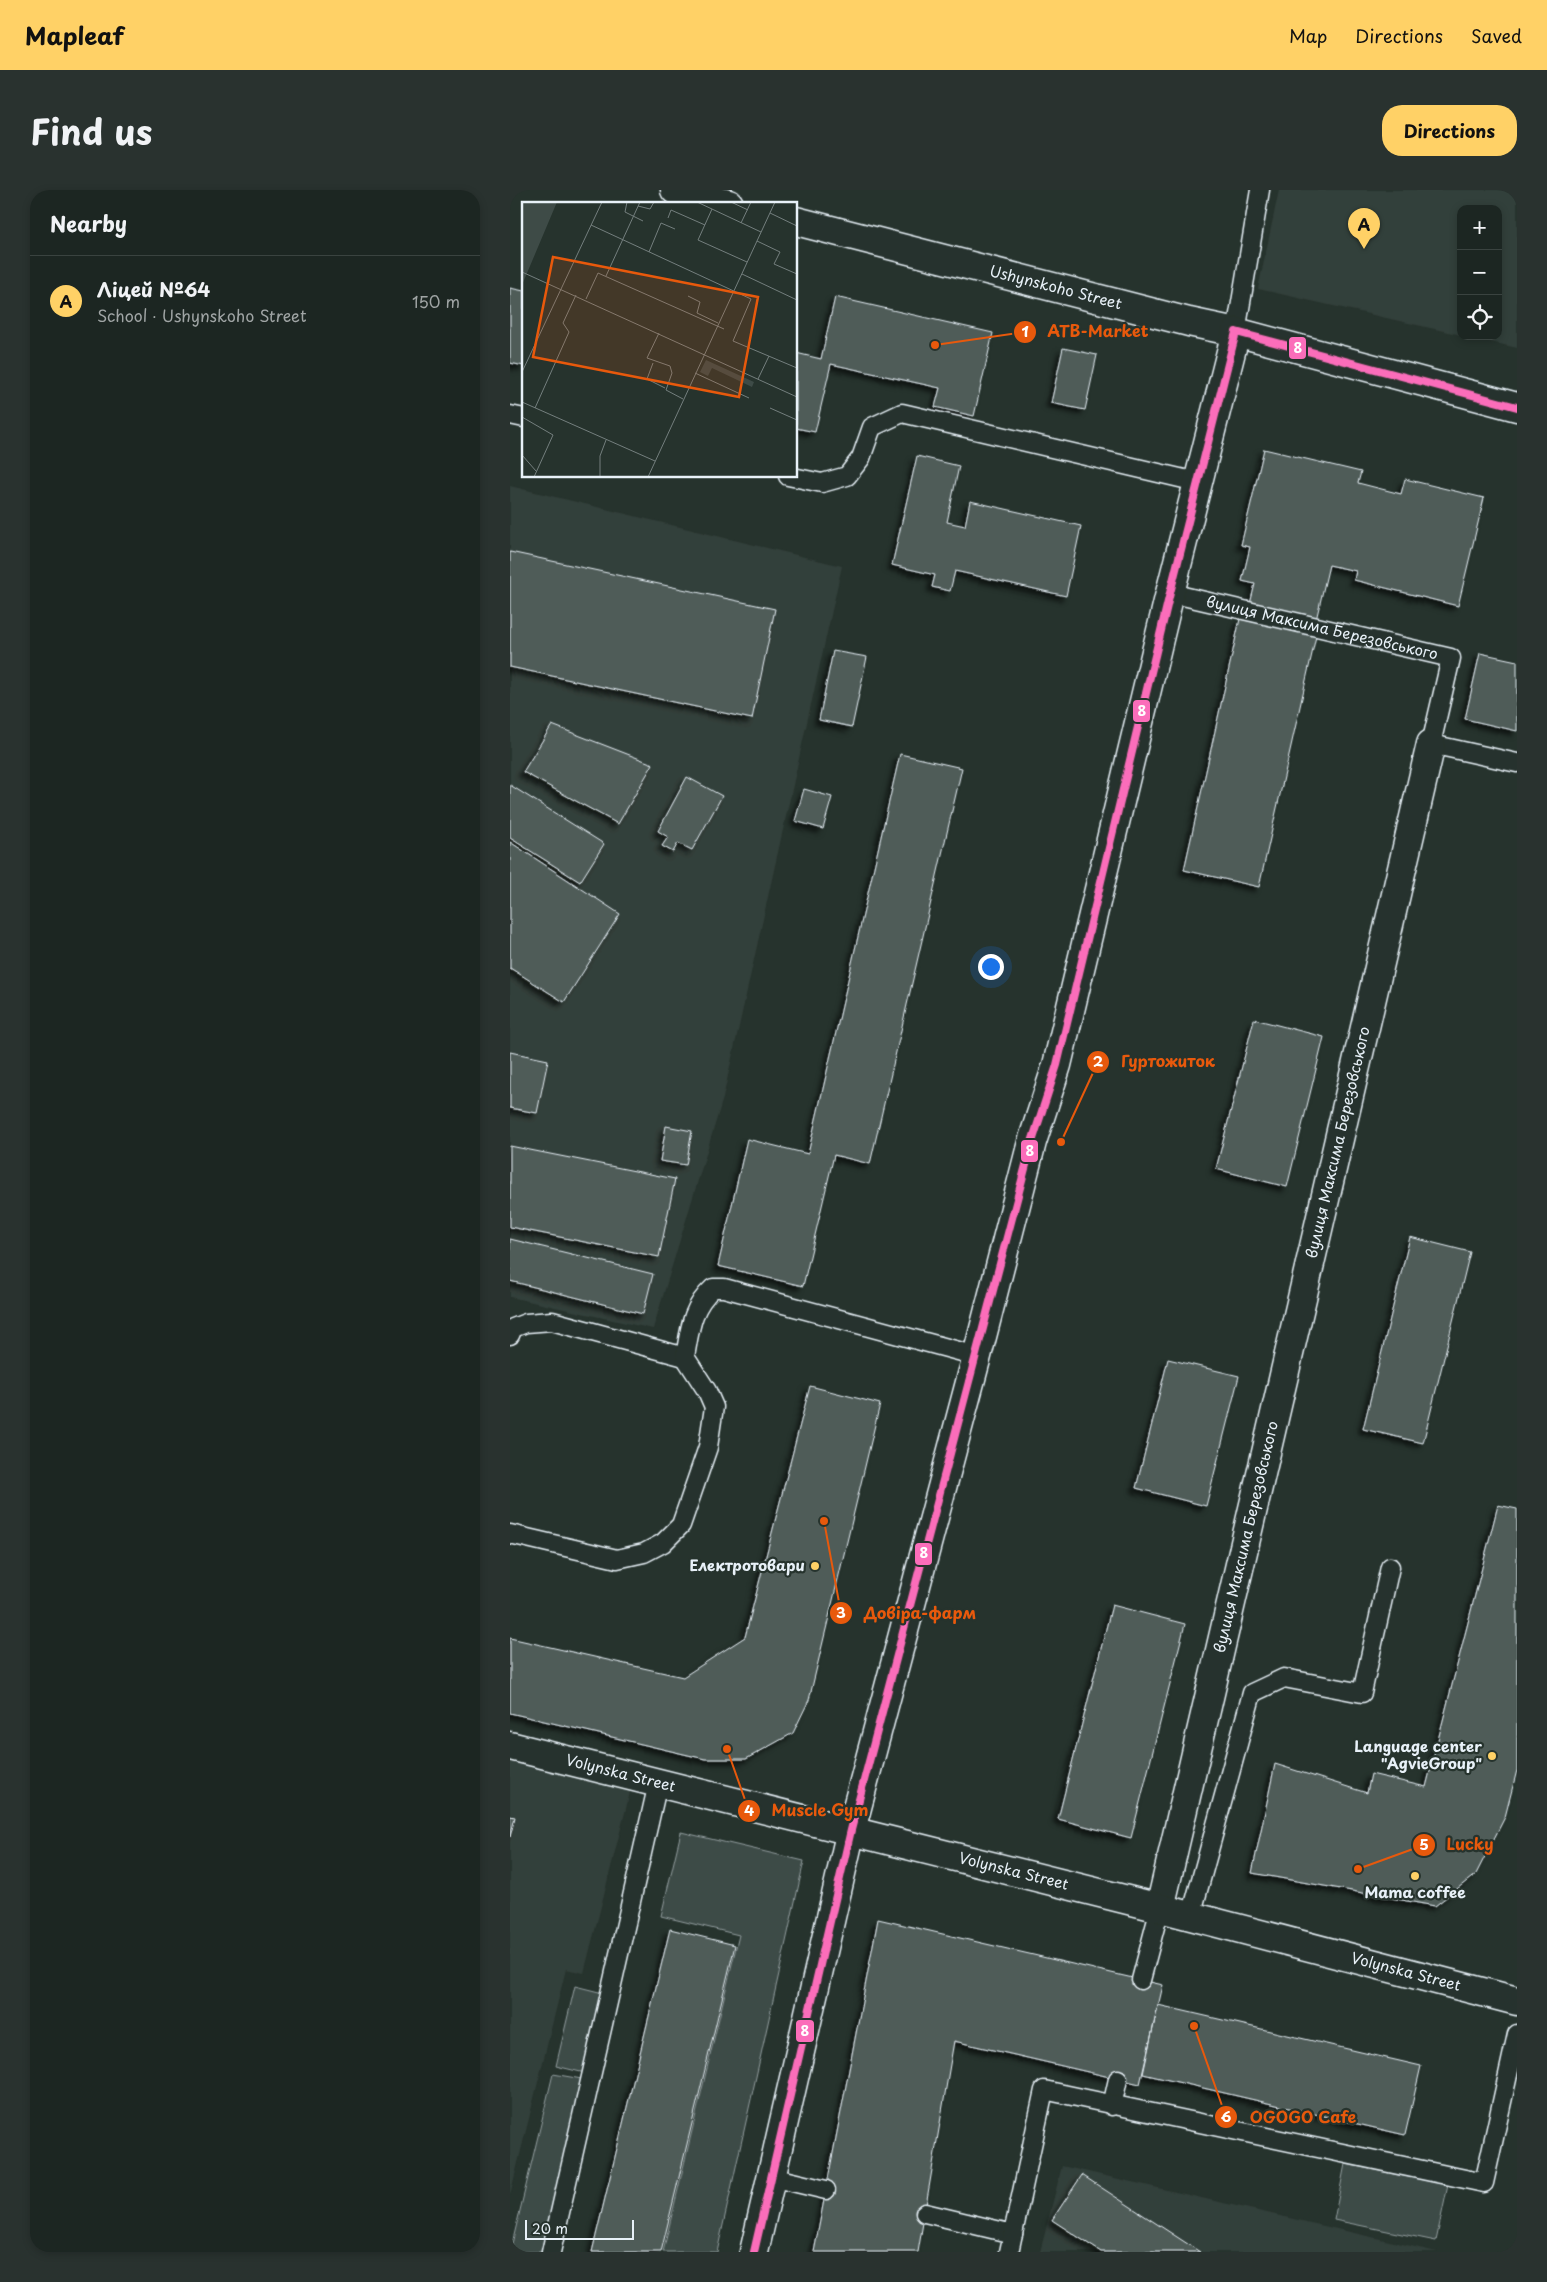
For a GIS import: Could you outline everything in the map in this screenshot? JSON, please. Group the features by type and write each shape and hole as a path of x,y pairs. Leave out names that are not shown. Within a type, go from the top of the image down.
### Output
{"street":[{"path":"675,190 721,202"},
{"name":"Ushynskoho Street","path":"798,222 1189,322 1236,332 1517,407"},
{"path":"754,2252 851,1830 1032,1142 1057,1065 1197,482 1236,332"},
{"name":"вулиця Максима Березовського","path":"1160,1908 1431,744"},
{"name":"Volynska Street","path":"510,1746 1160,1908 1517,2001"}],"lane":[{"path":"1236,332 1260,190"},
{"path":"798,478 822,483 847,476 861,458 872,427 902,413 1197,482"},
{"name":"вулиця Максима Березовського","path":"1170,593 1451,658 1431,744"},
{"path":"1431,744 1517,763"},
{"path":"685,1357 694,1313 703,1297 713,1288 724,1288 977,1356"},
{"path":"510,1336 513,1328 526,1323 552,1321 685,1357 707,1392 714,1408 708,1448 681,1525 663,1542 644,1553 617,1560 510,1534"},
{"path":"1191,1916 1252,1694 1284,1678 1362,1693 1390,1567"},
{"path":"551,2252 658,1783"},
{"path":"1141,1980 1160,1908"},
{"path":"1009,2252 1044,2090 1112,2106 1484,2183 1517,2034"},
{"path":"1112,2106 1118,2079"},
{"path":"771,2177 826,2190"},
{"path":"925,2213 1013,2234"}],"shaded area":[{"path":"1279,190 1517,190 1517,348 1482,340 1502,340 1502,205 1457,205 1457,334 1258,289"},
{"path":"510,486 842,566 723,1098 653,1329 510,1297"},
{"path":"510,1746 634,1777 584,1973 566,1969 510,2195"},
{"path":"681,1832 804,1861 717,2252 663,2252 739,1935 661,1916"},
{"path":"575,1986 603,1993 585,2073 556,2066"},
{"path":"553,2074 582,2079 541,2252 510,2252"},
{"path":"1345,2164 1448,2185 1436,2241 1334,2220"},
{"path":"1062,2166 1437,2252 1040,2252"}],"building":[{"path":"510,288 522,291 522,366 510,363"},
{"path":"835,297 993,333 974,416 935,407 940,388 831,364 815,432 798,428 798,353 821,359"},
{"path":"1063,348 1097,355 1085,410 1051,403"},
{"path":"1264,449 1361,472 1358,483 1401,494 1405,479 1484,498 1458,606 1354,580 1356,571 1329,565 1316,620 1250,604 1255,584 1242,581 1250,547 1241,545"},
{"path":"917,456 959,466 947,522 965,526 970,501 1081,526 1066,596 955,571 950,591 932,587 935,575 892,565"},
{"path":"510,552 775,609 752,719 510,667"},
{"path":"1240,619 1316,636 1259,887 1184,870"},
{"path":"833,651 867,657 852,727 819,720"},
{"path":"1480,653 1517,661 1517,731 1465,719"},
{"path":"552,725 653,764 618,824 523,772"},
{"path":"900,754 962,768 870,1164 834,1155 803,1286 718,1266 747,1139 808,1154"},
{"path":"687,777 722,796 692,850 678,843 673,852 662,846 668,837 658,831"},
{"path":"510,785 604,844 580,882 510,838"},
{"path":"804,789 832,797 823,829 795,821"},
{"path":"510,842 620,914 564,1002 510,968"},
{"path":"1254,1019 1324,1037 1287,1187 1216,1169"},
{"path":"510,1052 548,1060 537,1113 510,1108"},
{"path":"666,1126 692,1131 686,1165 660,1161"},
{"path":"510,1146 675,1179 659,1257 510,1227"},
{"path":"1410,1237 1470,1252 1423,1443 1363,1429"},
{"path":"510,1239 653,1274 643,1314 510,1281"},
{"path":"1168,1359 1239,1376 1206,1506 1136,1488"},
{"path":"810,1386 880,1404 809,1700 793,1733 746,1759 705,1759 510,1713 510,1638 683,1677 745,1637"},
{"path":"1498,1505 1517,1509 1517,1770 1505,1817 1476,1874 1435,1906 1252,1873 1275,1764 1367,1793 1371,1774 1426,1787"},
{"path":"1112,1605 1185,1624 1131,1838 1058,1819"},
{"path":"510,1816 515,1817 510,1837"},
{"path":"878,1919 1163,1985 1140,2084 954,2041 918,2252 814,2252"},
{"path":"670,1929 735,1945 661,2252 592,2252"},
{"path":"1158,2005 1421,2066 1405,2135 1143,2074"},
{"path":"1082,2175 1200,2252 1101,2252 1052,2220"}],"transit line":[{"name":"8","path":"754,2252 851,1830 1032,1142 1057,1065 1170,593 1236,332 1517,407"}],"place":[{"name":"Ліцей №64","path":"1364,249"},
{"name":"ATB-Market","path":"935,345"},
{"name":"Гуртожиток","path":"1061,1142"},
{"name":"Довіра-фарм","path":"824,1521"},
{"name":"Електротовари","path":"815,1566"},
{"name":"Muscle Gym","path":"727,1749"},
{"name":"Language center \"AgvieGroup\"","path":"1492,1756"},
{"name":"Lucky","path":"1358,1869"},
{"name":"Mama coffee","path":"1415,1876"},
{"name":"OGOGO Cafe","path":"1194,2026"}]}
